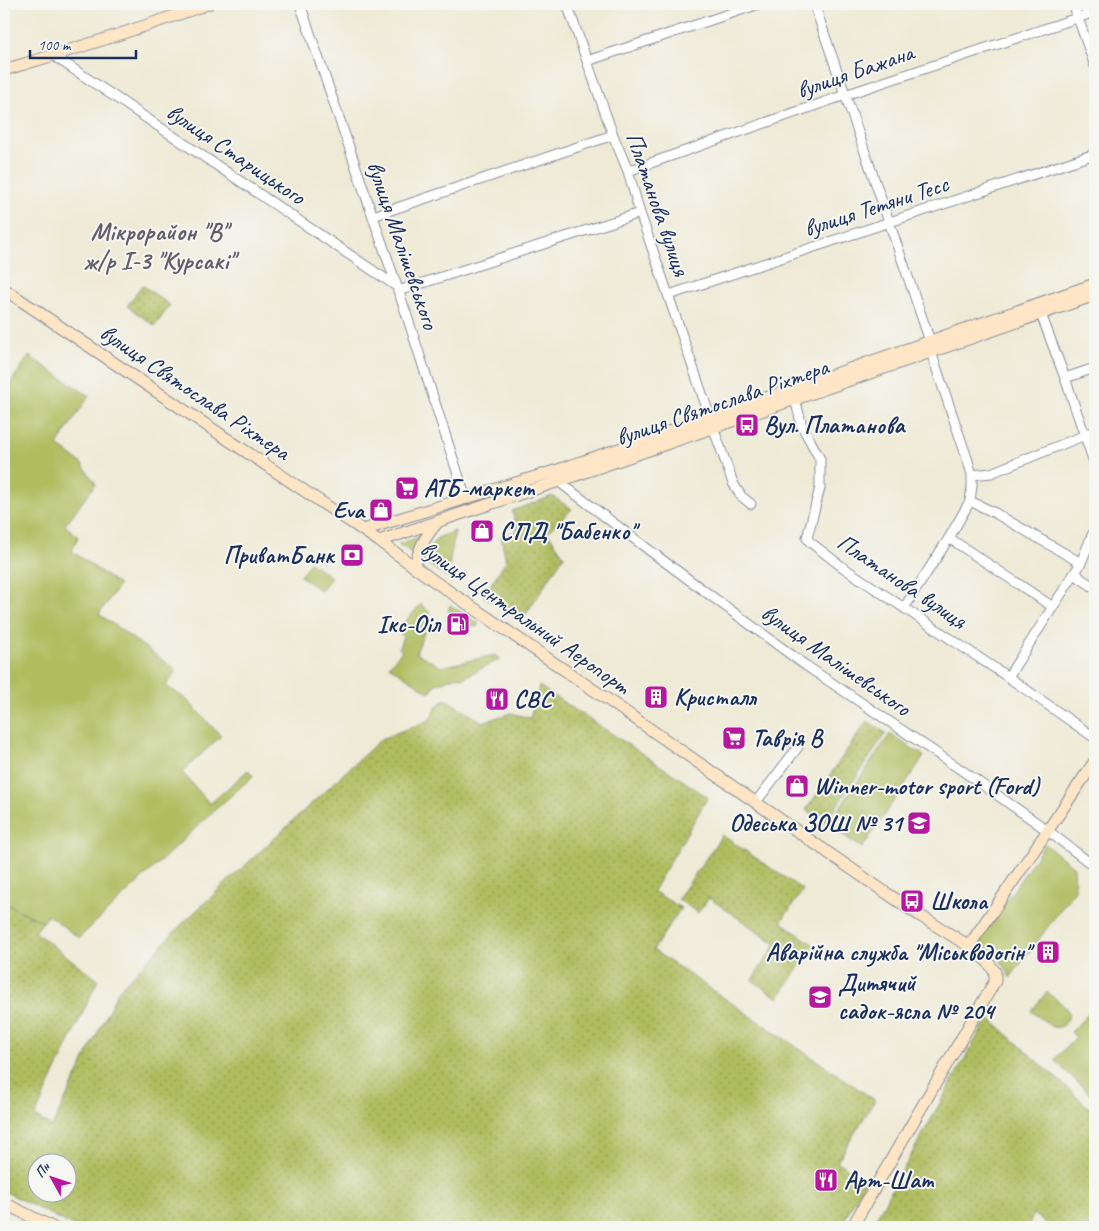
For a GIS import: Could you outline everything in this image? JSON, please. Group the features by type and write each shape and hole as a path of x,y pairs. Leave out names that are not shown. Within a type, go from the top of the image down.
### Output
{"main road":[{"path":"4,70 54,56 208,4"},
{"name":"вулиця Святослава Ріхтера","path":"4,289 379,541 558,481 712,422 795,399 1095,284"},
{"name":"вулиця Святослава Ріхтера","path":"363,530 712,422 930,347 1042,314 1095,295"},
{"path":"414,567 420,546 427,534 438,522"},
{"name":"вулиця Центральний Аеропорт","path":"379,541 919,915 969,946 988,962 995,972 995,981 852,1227"},
{"path":"969,946 1095,761"},
{"path":"4,1203 52,1227"}],"street":[{"name":"вулиця Малішевського","path":"300,4 373,216 466,499"},
{"name":"Платанова вулиця","path":"567,4 628,170 640,213 734,483 741,496 751,504"},
{"path":"587,61 759,4"},
{"path":"814,4 889,222 972,474 970,501 949,538 904,608"},
{"path":"1073,4 1095,66"},
{"name":"вулиця Бажана","path":"628,170 1095,12"},
{"name":"вулиця Старицького","path":"54,56 397,288"},
{"path":"373,216 614,135"},
{"name":"вулиця Тетяни Тесс","path":"669,295 1095,154"},
{"path":"397,288 640,213"},
{"path":"1042,314 1095,465"},
{"path":"1064,378 1095,368"},
{"name":"Платанова вулиця","path":"795,399 802,426 820,459 820,488 807,538 810,542 842,566 1008,677 1095,738"},
{"path":"972,474 991,473 1095,430"},
{"name":"вулиця Малішевського","path":"558,481 806,666 960,769 1047,830 1095,867"},
{"path":"970,501 995,513 1081,563"},
{"path":"1008,677 1076,572 1095,528"},
{"path":"949,538 1053,607"},
{"path":"1076,572 1080,578 1095,588"},
{"path":"756,802 798,746"}],"green space":[{"path":"142,285 170,305 155,326 127,306"},
{"path":"29,356 89,396 57,445 81,463 96,484 65,525 78,537 72,551 119,585 99,614 176,670 166,686 186,699 221,736 182,772 210,804 248,770 253,776 79,938 48,915 43,922 4,903 4,392"},
{"path":"552,496 572,509 547,532 564,556 522,620 483,596 506,561 501,537 517,531 512,511"},
{"path":"455,531 447,577 428,564 426,558 428,550 437,538"},
{"path":"422,536 413,554 398,544"},
{"path":"310,562 331,577 321,591 300,576"},
{"path":"421,604 430,613 416,653 441,667 494,655 500,659 463,678 458,676 434,685 430,693 389,666 402,651 399,648 403,636 397,631"},
{"path":"450,605 478,623 478,626 475,627 460,620 448,610"},
{"path":"539,686 708,797 653,891 681,908 653,950 875,1100 837,1162 866,1180 840,1227 75,1227 30,1204 78,1204 78,1154 28,1154 28,1203 4,1191 4,903 43,922 35,932 98,980 35,1116 52,1127 118,991 183,923 381,739 429,720 437,706 445,699 483,722 511,713 530,718"},
{"path":"867,721 886,733 825,823 806,810"},
{"path":"890,734 924,756 862,848 828,825"},
{"path":"722,835 803,890 781,922 814,945 778,998 752,980 776,944 709,898 698,913 678,899"},
{"path":"1045,844 1074,867 1075,890 1010,978 1005,967 993,953 978,942"},
{"path":"1047,992 1063,1005 1068,1013 1066,1022 1060,1027 1052,1027 1031,1011"},
{"path":"1095,1007 1095,1099 1054,1060 1076,1037 1071,1032"},
{"path":"988,1017 1095,1113 1095,1227 1050,1227 1033,1214 1028,1227 871,1227"}],"place":[{"name":"Вул. Платанова","path":"747,425"},
{"name":"АТБ-маркет","path":"407,488"},
{"name":"Eva","path":"381,510"},
{"name":"СПД \"Бабенко\"","path":"482,531"},
{"name":"ПриватБанк","path":"352,555"},
{"name":"Ікс-Оіл","path":"458,624"},
{"name":"Кристалл","path":"656,697"},
{"name":"СВС","path":"497,699"},
{"name":"Таврія В","path":"734,738"},
{"name":"Winner-motor sport (Ford)","path":"797,786"},
{"name":"Одеська ЗОШ № 31","path":"919,823"},
{"name":"Школа","path":"912,901"},
{"name":"Аварійна служба \"Міськводогін\"","path":"1048,952"},
{"name":"Дитячий садок-ясла № 204","path":"820,997"},
{"name":"Арт-Шат","path":"826,1180"}],"district":[{"name":"Мікрорайон \"В\" ж/р I-3 \"Курсакі\"","path":"159,246"}]}
